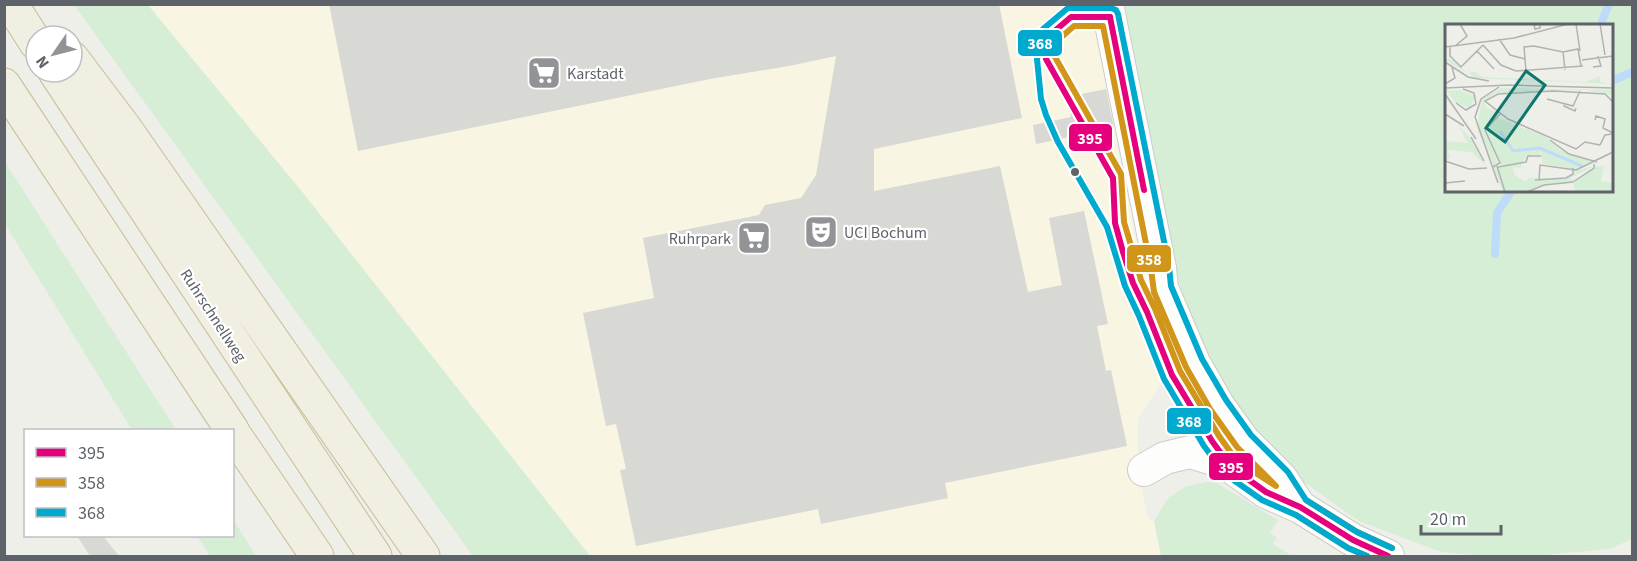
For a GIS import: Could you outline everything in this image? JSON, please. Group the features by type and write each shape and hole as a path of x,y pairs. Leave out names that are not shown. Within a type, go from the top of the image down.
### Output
{"highway":[{"path":"11,4 24,24"},
{"path":"29,4 45,24"},
{"path":"84,74 125,128 423,556"},
{"name":"Ruhrschnellweg","path":"63,84 375,556"},
{"path":"4,85 231,429"},
{"path":"234,434 317,556"}],"street":[{"path":"1107,4 1160,268 1162,288 1194,363 1218,405 1244,441 1281,478 1300,507"},
{"path":"1143,470 1165,458 1190,452 1203,455 1231,467 1266,492 1300,507 1353,540 1388,556"}],"shaded area":[{"name":"Ruhrpark","path":"148,5 1119,5 1179,282 1178,349 1174,363 1138,419 1138,470 1148,518 1154,521 1161,556 590,556 303,193"}],"green space":[{"path":"74,5 148,5 303,193 590,556 473,556"},
{"path":"1119,5 1632,5 1632,539 1609,549 1534,556 1484,556 1441,552 1359,521 1281,466 1231,406 1200,350 1179,282"},
{"path":"5,162 175,429 131,429 5,224"},
{"path":"1213,481 1278,520 1270,533 1277,538 1273,544 1292,556 1161,556 1154,521 1168,498 1187,486"},
{"path":"234,521 256,556 210,556 198,537 234,537"}],"building":[{"path":"329,4 999,4 1022,118 874,149 874,191 1000,166 1028,292 1062,285 1049,218 1084,211 1108,324 1097,326 1106,371 1111,370 1127,446 945,483 948,498 821,524 818,509 636,546 620,470 626,469 616,424 606,426 583,313 654,298 643,238 759,215 765,205 801,198 816,175 836,56 710,79 358,151"},
{"path":"1106,89 1114,128 1036,144 1033,125 1071,117 1067,97"},
{"path":"78,537 104,537 119,556 90,556"}],"waterway":[{"path":"1601,24 1609,4"},
{"path":"1613,81 1632,72"},
{"path":"1495,254 1497,213 1511,192"}],"transit line":[{"name":"368","path":"1367,556 1348,548 1296,515 1262,500 1225,474 1204,446 1164,379 1125,286 1107,227 1058,142 1041,99 1037,59 1043,29 1068,8 1111,8 1118,14 1169,266 1171,286 1202,359 1226,400 1251,435 1288,472 1306,500 1357,532 1392,548"},
{"name":"395","path":"1110,17 1071,17 1050,35 1046,59 1113,178 1115,223 1123,252 1133,283 1172,375 1212,441 1231,467 1266,492 1300,507 1353,540 1388,556"},
{"name":"395","path":"1110,17 1144,190"},
{"name":"358","path":"1074,26 1103,26 1154,292 1186,367 1210,409 1237,447 1276,486 1237,461 1219,436 1180,371 1141,280 1124,222 1121,174 1055,57 1058,40 1074,26"},
{"name":"358","path":"1306,500 1357,532 1392,548"},
{"name":"358","path":"1296,515 1348,548 1367,556"}],"place":[{"name":"Karstadt","path":"544,73"},
{"name":"UCI Bochum","path":"821,232"},
{"name":"Ruhrpark","path":"754,238"}]}
